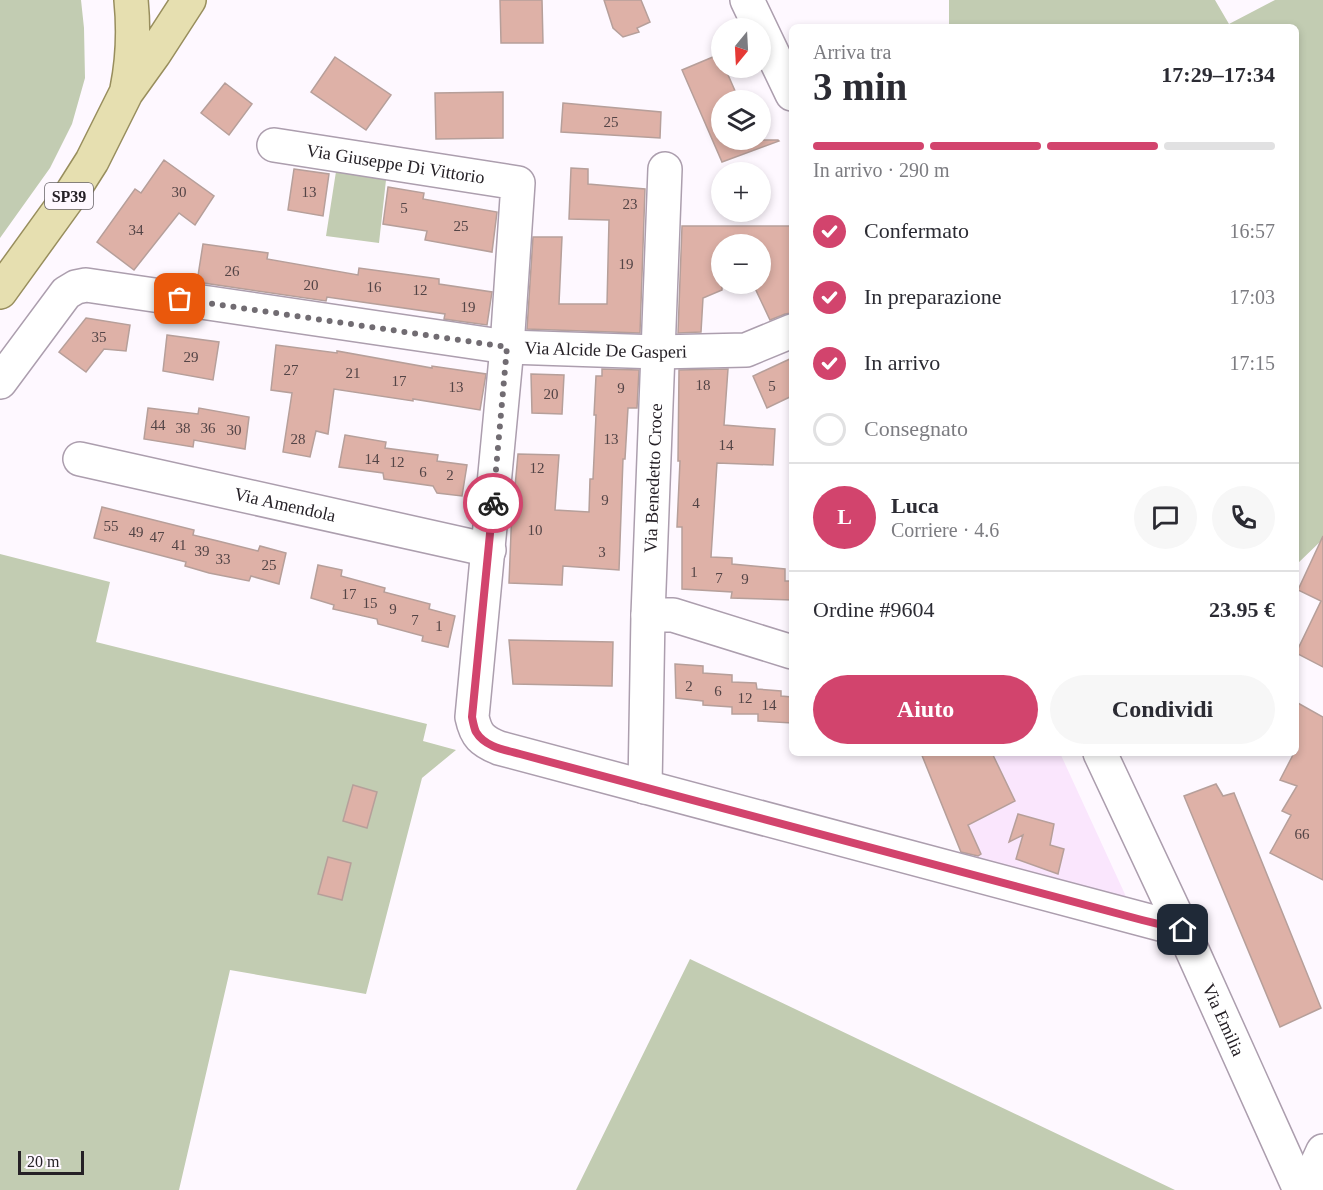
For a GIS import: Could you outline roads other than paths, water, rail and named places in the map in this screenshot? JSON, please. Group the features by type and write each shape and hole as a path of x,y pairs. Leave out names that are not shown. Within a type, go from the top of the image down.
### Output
{"main road":[{"name":"SP39","path":"126,93 132,62 131,0"},
{"name":"SP39","path":"0,292 73,191 92,161 126,93 189,0"}],"street":[{"path":"747,0 789,88"},
{"path":"768,0 789,52"},
{"name":"Via Giuseppe Di Vittorio","path":"274,145 518,183 507,347"},
{"name":"Via Benedetto Croce","path":"645,787 648,615 665,169"},
{"name":"Via Alcide De Gasperi","path":"0,382 66,293 76,287 86,285 507,347 658,352 746,350 789,332"},
{"path":"507,347 472,717 475,731 485,742 499,748 1183,930"},
{"name":"Via Amendola","path":"80,459 489,550"},
{"path":"648,615 673,615 789,651"},
{"name":"Via Emilia","path":"1101,756 1300,1190"},
{"path":"1305,1190 1323,1151"}]}
